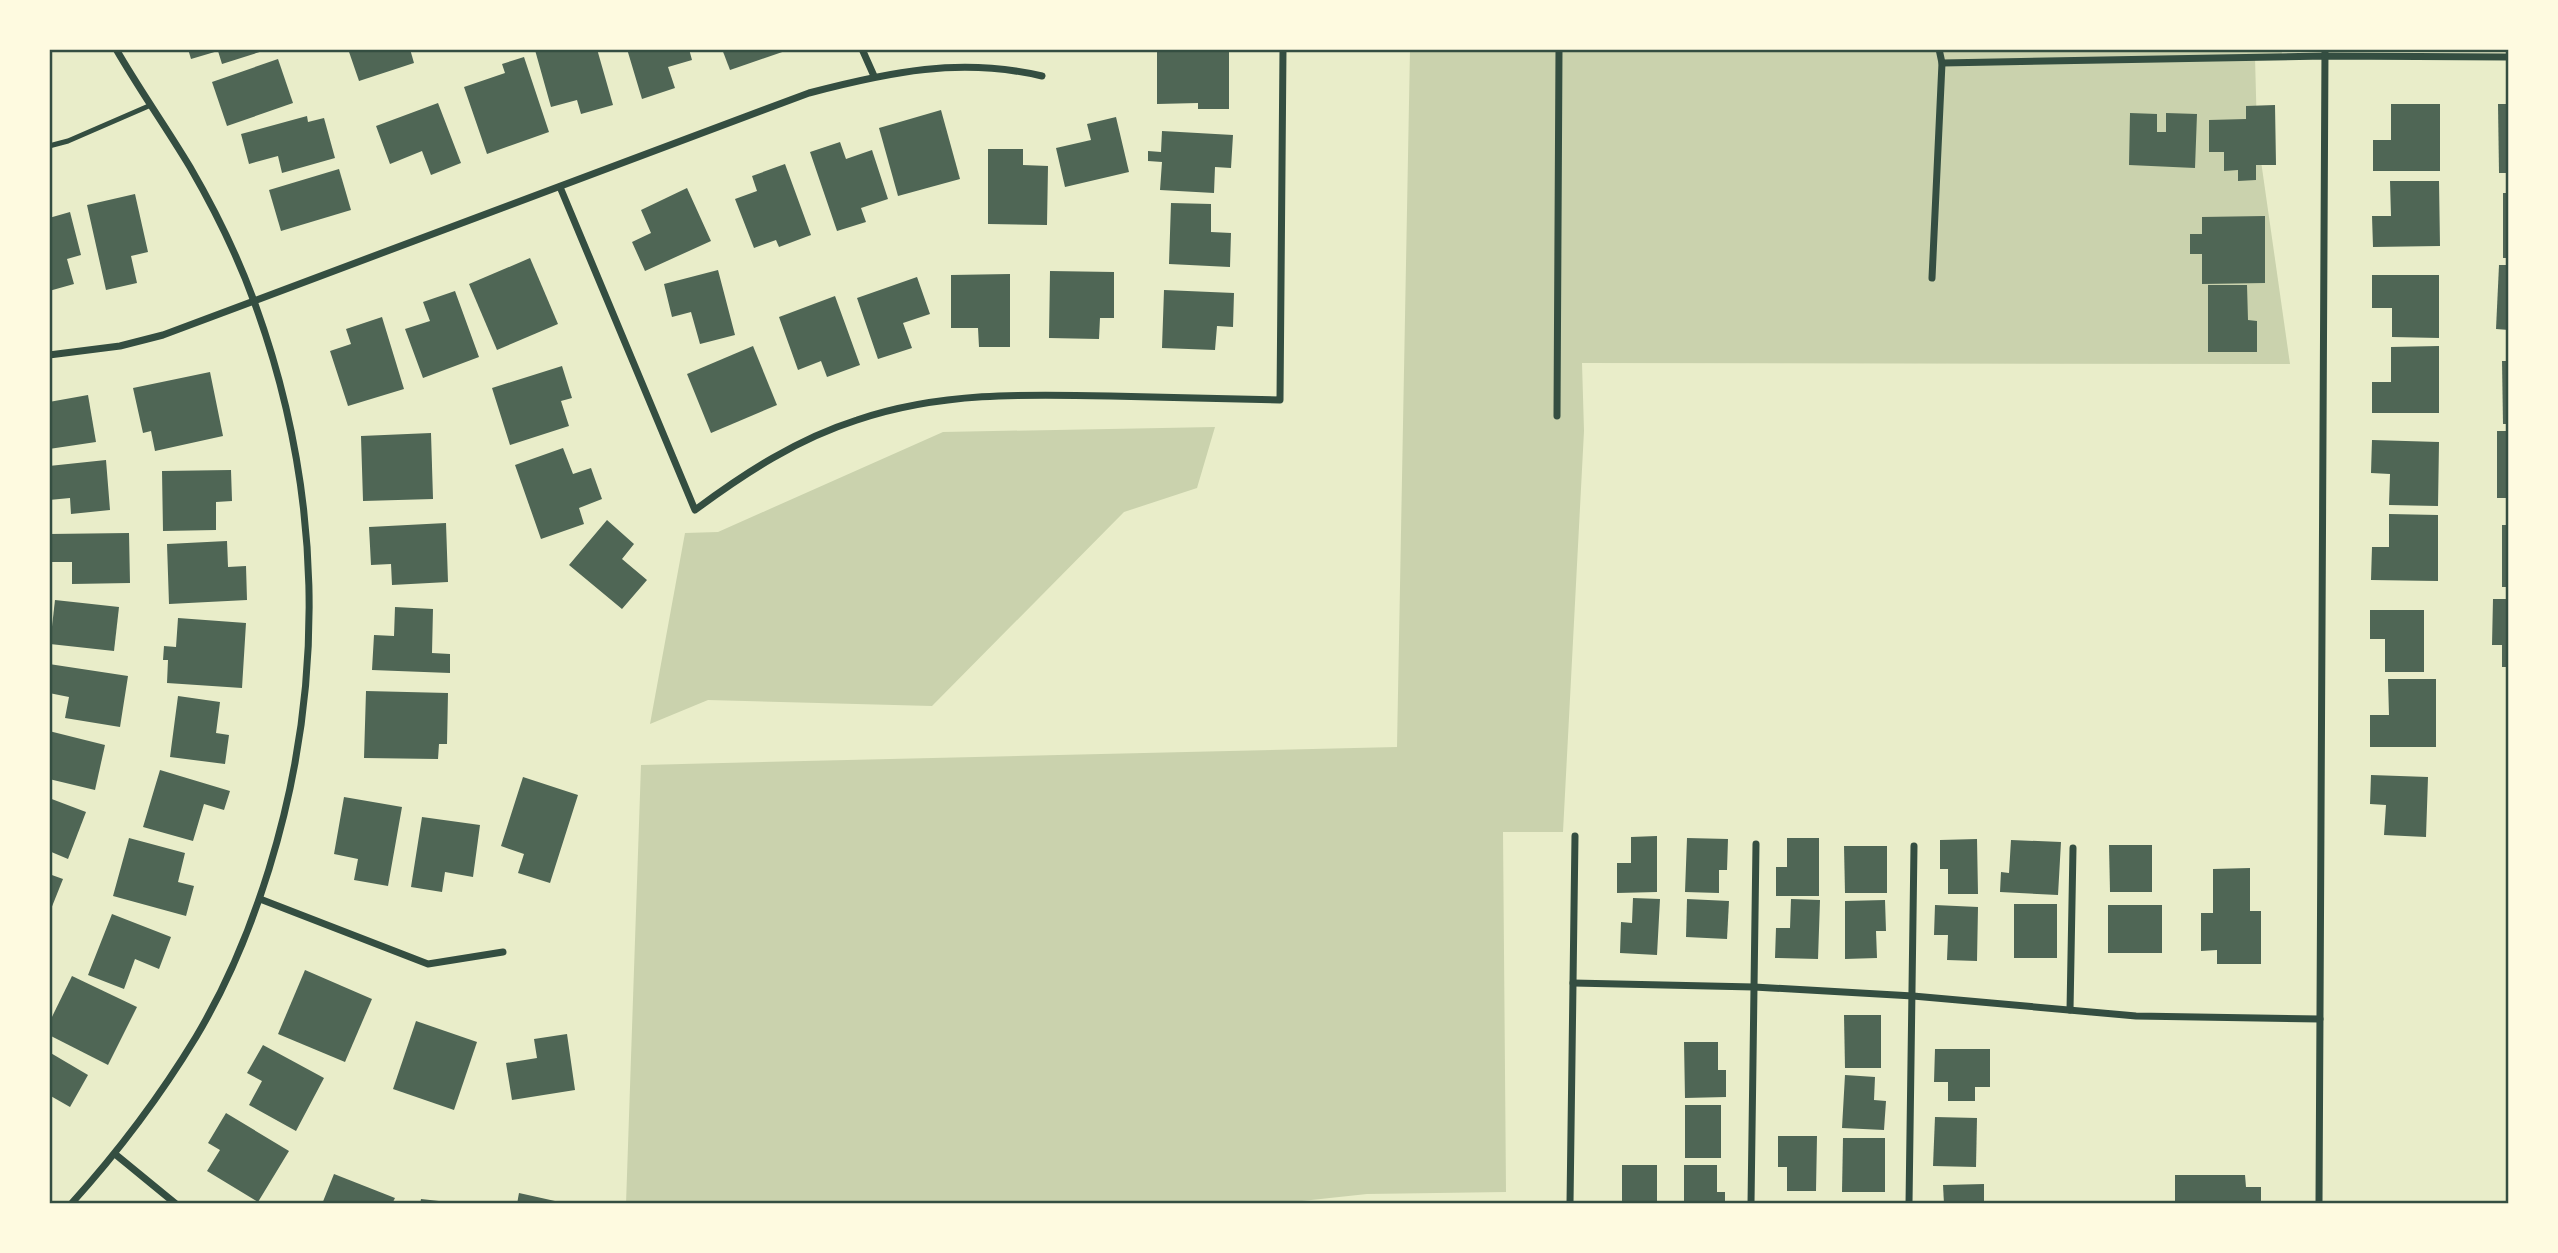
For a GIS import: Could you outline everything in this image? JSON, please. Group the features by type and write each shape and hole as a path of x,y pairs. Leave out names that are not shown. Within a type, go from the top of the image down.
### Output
{"street":[{"path":"71,1204 115,1154 158,1098 198,1034 238,953 260,899 282,825 298,751 307,676 310,601 307,526 296,451 279,377 254,302 226,236 197,180 116,49"},
{"path":"862,49 874,76"},
{"path":"560,187 695,510 745,473 799,443 856,420 907,406 967,396 1020,394 1280,400 1283,49"},
{"path":"1557,416 1559,49"},
{"path":"1932,278 1942,63 1939,49"},
{"path":"1942,63 2326,52 2509,57"},
{"path":"2319,1204 2326,52"},
{"path":"49,355 120,346 163,335 810,93 874,76 924,68 1008,68 1042,76"},
{"path":"1570,1204 1575,836"},
{"path":"1751,1204 1756,844"},
{"path":"1909,1204 1914,846"},
{"path":"2070,1010 2073,848"},
{"path":"260,899 428,964 503,952"},
{"path":"1573,983 1754,987 1913,996 2136,1016 2320,1019"},
{"path":"115,1154 176,1204"}],"lane":[{"path":"49,146 68,141 151,105"}],"green space":[{"path":"1410,49 2283,49 2281,56 2255,57 2257,133 2290,364 1582,363 1584,431 1563,832 1503,832 1506,1192 1367,1194 1274,1204 626,1204 641,765 1397,747"},
{"path":"1215,427 1197,488 1124,512 932,706 708,700 650,724 685,533 718,532 943,432"}],"building":[{"path":"188,49 266,50 222,64 218,51 191,59"},
{"path":"348,49 410,49 414,63 359,81"},
{"path":"597,49 613,105 581,114 577,100 551,107 535,50"},
{"path":"627,49 689,49 692,60 668,67 675,88 642,99"},
{"path":"722,49 791,49 730,70"},
{"path":"1157,49 1229,49 1229,109 1198,109 1198,103 1157,104"},
{"path":"524,57 549,132 487,154 464,87 505,73 502,64"},
{"path":"278,59 293,103 227,126 212,82"},
{"path":"438,103 461,163 431,175 422,151 390,164 376,126"},
{"path":"2391,104 2440,104 2440,171 2373,171 2373,140 2391,140"},
{"path":"2498,104 2509,104 2509,173 2499,173"},
{"path":"2275,105 2276,165 2256,165 2256,180 2238,181 2238,170 2224,171 2224,152 2209,152 2209,120 2246,119 2246,106"},
{"path":"941,110 960,179 898,196 879,128"},
{"path":"2130,113 2157,114 2157,132 2166,132 2166,113 2197,114 2195,168 2129,165"},
{"path":"307,116 308,122 324,118 335,158 282,173 278,156 249,164 241,134"},
{"path":"1116,117 1129,172 1065,187 1056,148 1091,140 1087,124"},
{"path":"1162,131 1233,135 1231,168 1215,167 1214,193 1160,190 1162,162 1148,161 1148,151 1161,152"},
{"path":"840,142 846,159 872,150 888,199 861,208 866,222 837,231 810,152"},
{"path":"988,149 1023,149 1023,165 1048,166 1047,225 988,224"},
{"path":"785,164 811,235 779,247 776,240 754,248 735,199 757,191 752,176"},
{"path":"339,169 351,210 281,231 269,190"},
{"path":"2390,181 2439,181 2440,246 2373,247 2372,216 2391,216"},
{"path":"687,188 711,241 645,271 632,242 651,233 641,210"},
{"path":"2503,193 2509,193 2509,258 2503,258"},
{"path":"135,194 148,252 131,256 137,283 106,290 87,205"},
{"path":"1171,203 1211,204 1211,232 1231,233 1230,267 1169,264"},
{"path":"70,212 81,255 67,259 74,284 49,291 49,218"},
{"path":"2265,216 2265,283 2202,284 2202,254 2190,254 2190,234 2202,234 2202,217"},
{"path":"530,258 558,324 497,350 469,284"},
{"path":"2499,265 2509,265 2509,330 2496,329"},
{"path":"718,270 735,335 700,344 691,312 672,317 664,284"},
{"path":"1050,271 1114,272 1114,318 1100,318 1099,339 1049,338"},
{"path":"1010,274 1010,347 979,347 978,328 951,328 951,275"},
{"path":"2372,275 2439,275 2439,338 2392,337 2392,308 2372,308"},
{"path":"917,277 930,314 903,323 912,348 878,359 857,298"},
{"path":"2208,285 2247,285 2248,320 2257,321 2257,352 2208,352"},
{"path":"1164,290 1234,293 1233,327 1217,326 1215,350 1162,348"},
{"path":"455,291 479,357 423,378 405,329 430,321 423,302"},
{"path":"835,296 860,365 827,377 821,361 798,370 779,317"},
{"path":"382,317 404,389 348,406 330,351 351,344 346,329"},
{"path":"753,346 777,405 711,433 687,374"},
{"path":"2439,346 2439,413 2372,413 2372,382 2391,382 2391,347"},
{"path":"2502,361 2509,361 2509,424 2503,424"},
{"path":"562,366 572,398 561,401 569,426 510,445 492,388"},
{"path":"210,372 223,436 155,451 151,431 143,433 133,388"},
{"path":"88,395 96,442 49,449 49,402"},
{"path":"2497,431 2509,431 2509,498 2497,498"},
{"path":"431,433 433,499 363,501 361,436"},
{"path":"2372,440 2439,442 2438,506 2389,505 2390,474 2371,473"},
{"path":"563,448 573,474 591,468 602,499 579,508 584,524 541,539 515,465"},
{"path":"106,460 110,510 71,514 70,498 49,500 49,466"},
{"path":"231,470 232,501 216,502 216,530 163,531 162,471"},
{"path":"2389,514 2438,515 2438,581 2371,580 2372,547 2389,547"},
{"path":"607,520 634,544 622,559 647,580 622,609 569,565"},
{"path":"446,523 448,582 392,585 391,564 371,565 369,527"},
{"path":"2502,525 2509,525 2509,587 2502,587"},
{"path":"129,533 130,583 72,584 72,562 49,562 49,534"},
{"path":"227,541 228,567 246,566 247,600 169,604 167,544"},
{"path":"2493,599 2509,599 2509,667 2502,667 2502,645 2492,645"},
{"path":"55,600 119,607 114,651 50,644"},
{"path":"395,607 433,609 432,653 450,654 450,673 372,670 374,635 394,636"},
{"path":"2370,610 2424,610 2424,672 2385,672 2385,639 2370,639"},
{"path":"178,618 246,623 242,688 167,683 168,660 163,660 164,646 176,647"},
{"path":"49,664 128,676 120,727 65,718 69,697 49,693"},
{"path":"2388,679 2436,679 2436,747 2370,747 2370,715 2389,715"},
{"path":"366,691 448,693 447,744 439,744 438,759 364,758"},
{"path":"178,696 220,702 216,733 229,735 225,764 170,757"},
{"path":"49,731 105,745 95,790 49,779"},
{"path":"160,770 230,791 224,810 204,804 193,841 143,827"},
{"path":"2371,775 2428,777 2426,837 2384,835 2386,805 2370,804"},
{"path":"523,777 578,795 550,883 518,873 524,854 501,846"},
{"path":"344,797 402,807 388,886 354,880 358,859 334,854"},
{"path":"49,798 86,812 68,859 49,851"},
{"path":"422,817 480,825 473,877 445,872 442,892 411,887"},
{"path":"1657,836 1657,892 1617,893 1617,863 1631,863 1631,837"},
{"path":"129,838 185,853 178,882 194,886 186,916 113,896"},
{"path":"1687,838 1728,839 1727,870 1719,870 1719,893 1685,892"},
{"path":"1787,838 1819,838 1819,896 1776,896 1776,867 1787,867"},
{"path":"1977,839 1978,894 1948,894 1948,869 1940,869 1940,840"},
{"path":"2011,840 2061,842 2058,895 2000,892 2001,872 2009,873"},
{"path":"2109,845 2152,845 2152,892 2110,892"},
{"path":"1844,846 1887,846 1887,893 1845,893"},
{"path":"2250,868 2250,911 2261,911 2261,964 2217,964 2217,950 2201,951 2201,913 2213,913 2213,869"},
{"path":"49,874 63,879 49,914"},
{"path":"1633,898 1660,899 1657,955 1620,953 1621,922 1632,923"},
{"path":"1687,899 1729,901 1727,939 1686,937"},
{"path":"1791,899 1820,900 1818,959 1775,958 1776,928 1790,928"},
{"path":"1885,900 1886,931 1876,931 1877,958 1845,959 1845,901"},
{"path":"2014,904 2057,904 2057,958 2014,958"},
{"path":"1935,905 1978,907 1977,961 1947,960 1948,935 1934,935"},
{"path":"2108,905 2162,905 2162,953 2108,953"},
{"path":"112,914 171,937 159,969 135,959 124,989 88,975"},
{"path":"305,970 372,999 345,1062 278,1034"},
{"path":"72,976 137,1007 108,1065 49,1035 49,1023"},
{"path":"1844,1015 1881,1015 1881,1068 1845,1068"},
{"path":"416,1021 477,1042 454,1110 393,1089"},
{"path":"567,1034 575,1090 512,1100 506,1063 537,1058 534,1039"},
{"path":"1684,1042 1718,1042 1718,1070 1726,1070 1726,1097 1685,1098"},
{"path":"263,1045 324,1078 296,1131 249,1105 262,1081 247,1073"},
{"path":"1935,1049 1990,1049 1990,1087 1975,1087 1975,1101 1948,1101 1948,1082 1934,1082"},
{"path":"49,1052 88,1075 70,1107 49,1095"},
{"path":"1845,1075 1875,1077 1874,1100 1886,1101 1884,1130 1842,1128"},
{"path":"1685,1105 1721,1105 1721,1158 1685,1158"},
{"path":"226,1113 289,1151 258,1202 207,1171 220,1150 208,1143"},
{"path":"1935,1117 1977,1118 1976,1167 1933,1166"},
{"path":"1778,1136 1817,1136 1816,1191 1787,1191 1787,1167 1778,1167"},
{"path":"1843,1138 1885,1138 1885,1192 1842,1192"},
{"path":"1622,1165 1657,1165 1657,1204 1622,1204"},
{"path":"1684,1165 1717,1165 1717,1192 1725,1192 1725,1204 1684,1204"},
{"path":"334,1174 395,1198 392,1204 322,1204"},
{"path":"2175,1175 2245,1175 2246,1187 2261,1187 2261,1204 2175,1204"},
{"path":"1984,1184 1984,1204 1944,1204 1943,1185"},
{"path":"519,1193 564,1203 517,1204"},
{"path":"421,1199 448,1202 448,1204 420,1204"}]}
